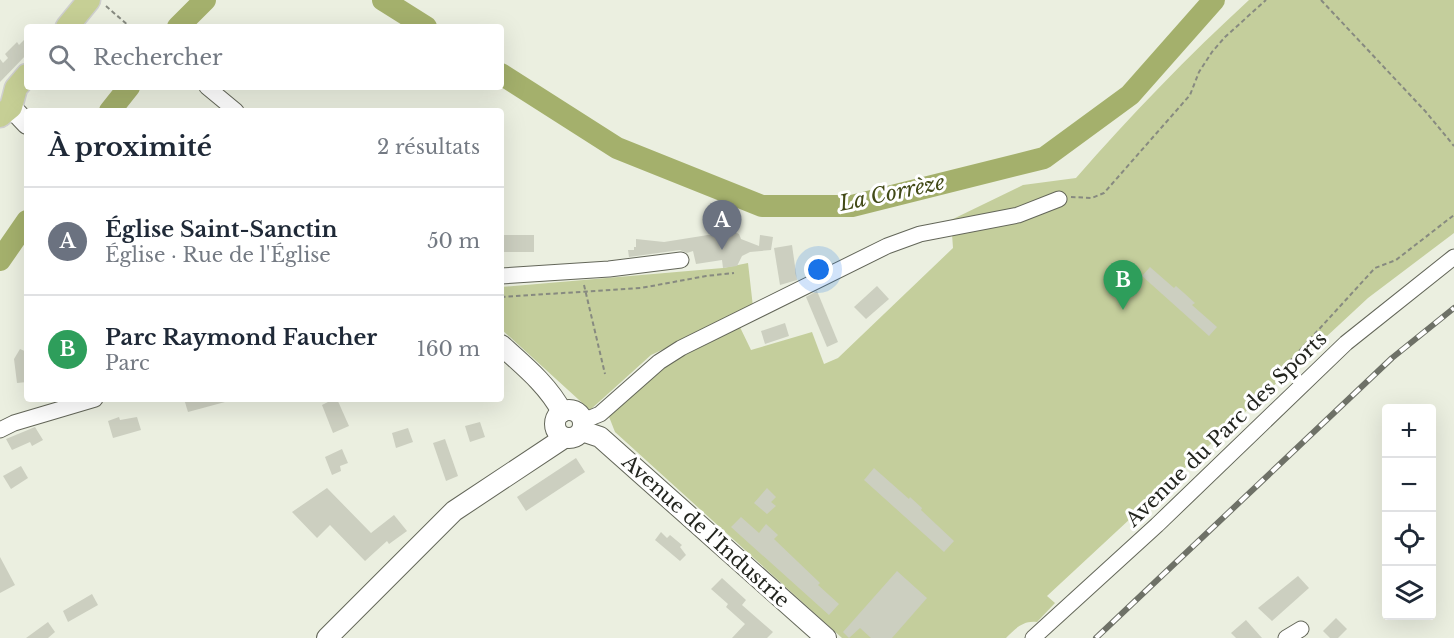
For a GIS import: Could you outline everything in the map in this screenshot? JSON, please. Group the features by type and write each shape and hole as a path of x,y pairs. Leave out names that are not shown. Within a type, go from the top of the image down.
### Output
{"main road":[{"path":"69,24 89,0"},
{"path":"24,79 16,88 5,112 24,122"},
{"name":"Avenue de l'Industrie","path":"504,348 555,398 562,412 574,411 576,430 600,437 826,638"},
{"path":"327,638 454,510 576,430"}],"street":[{"path":"211,90 233,108"},
{"path":"576,430 600,414 659,362 681,348 744,318 784,295 887,246 920,234 1018,215 1059,199"},
{"name":"Avenue du Parc des Sports","path":"1033,638 1157,525 1346,344 1454,256"},
{"path":"504,276 681,260"},
{"path":"0,430 14,423 82,402"},
{"path":"1286,638 1302,629"}],"path":[{"path":"100,0 126,24"},
{"path":"1059,199 1092,198 1104,193 1190,95 1199,72 1212,52 1266,0"},
{"path":"1321,0 1426,112 1454,146"},
{"path":"1279,373 1375,268 1396,260 1454,215"},
{"path":"583,270 605,374"},
{"path":"504,297 641,288 734,273"}],"green space":[{"path":"1249,0 1454,0 1454,233 1368,298 1047,596 1055,603 1037,622 1023,624 1006,638 842,638 615,432 606,409 659,362 737,321 751,350 812,332 824,364 838,358 953,248 951,220 1023,185 1076,178 1160,86"},
{"path":"748,263 753,307 651,355 590,410 504,332 504,287 723,268"}],"building":[{"path":"24,40 24,57 0,82 0,59 3,63 8,58 5,54 17,42 19,45"},
{"path":"733,231 739,234 741,239 759,246 760,235 773,237 771,250 750,252 742,256 737,266 723,268 722,260 696,264 693,251 687,253 680,250 629,257 628,250 634,250 636,239 664,242"},
{"path":"504,235 534,235 534,252 504,252"},
{"path":"792,245 797,280 780,285 774,248"},
{"path":"1150,267 1174,288 1176,286 1184,293 1195,303 1192,305 1217,327 1209,336 1142,276"},
{"path":"877,286 889,299 866,319 854,307"},
{"path":"817,291 838,342 827,347 806,297"},
{"path":"785,323 789,336 765,344 761,331"},
{"path":"20,349 24,351 24,382 17,383 14,359"},
{"path":"185,402 225,402 188,412"},
{"path":"328,402 338,402 349,426 333,433 322,405"},
{"path":"119,417 120,420 137,417 141,430 113,438 108,421"},
{"path":"480,422 485,437 470,442 465,426"},
{"path":"35,427 43,440 32,446 30,442 12,450 6,439"},
{"path":"408,428 413,442 396,448 392,433"},
{"path":"445,439 458,476 446,481 433,443"},
{"path":"342,449 348,463 340,466 341,471 332,475 325,457"},
{"path":"576,458 585,472 526,511 517,497"},
{"path":"21,466 28,478 11,489 3,476"},
{"path":"874,468 909,499 910,497 954,541 944,552 864,480"},
{"path":"327,488 371,533 394,515 407,531 389,544 387,541 365,561 330,525 317,538 292,512"},
{"path":"767,488 776,497 771,502 776,506 767,514 754,503"},
{"path":"741,517 759,533 766,524 778,535 774,539 839,604 829,615 731,527"},
{"path":"661,532 667,538 670,535 682,545 680,547 686,555 680,561 655,540"},
{"path":"0,557 15,585 0,593"},
{"path":"897,571 927,598 892,638 871,638 860,628 849,638 843,632"},
{"path":"1298,576 1309,588 1272,621 1258,608"},
{"path":"722,578 746,600 742,605 773,632 767,638 732,638 745,624 711,589"},
{"path":"92,594 98,605 68,622 63,611"},
{"path":"1336,618 1347,629 1338,638 1330,638 1323,631"},
{"path":"1246,620 1262,638 1236,638 1231,633"},
{"path":"48,622 55,632 48,638 26,638"}],"waterway":[{"name":"La Corrèze","path":"181,24 205,0"},
{"name":"La Corrèze","path":"383,0 421,24"},
{"name":"La Corrèze","path":"504,76 617,148 762,206 852,206 1044,158 1130,95 1214,0"},
{"name":"La Corrèze","path":"112,108 127,90"},
{"name":"La Corrèze","path":"0,260 24,225"}],"railway":[{"path":"1096,638 1392,358 1454,308"}],"place":[{"name":"Église Saint-Sanctin","path":"722,250"},
{"name":"Parc Raymond Faucher","path":"1123,310"}]}
